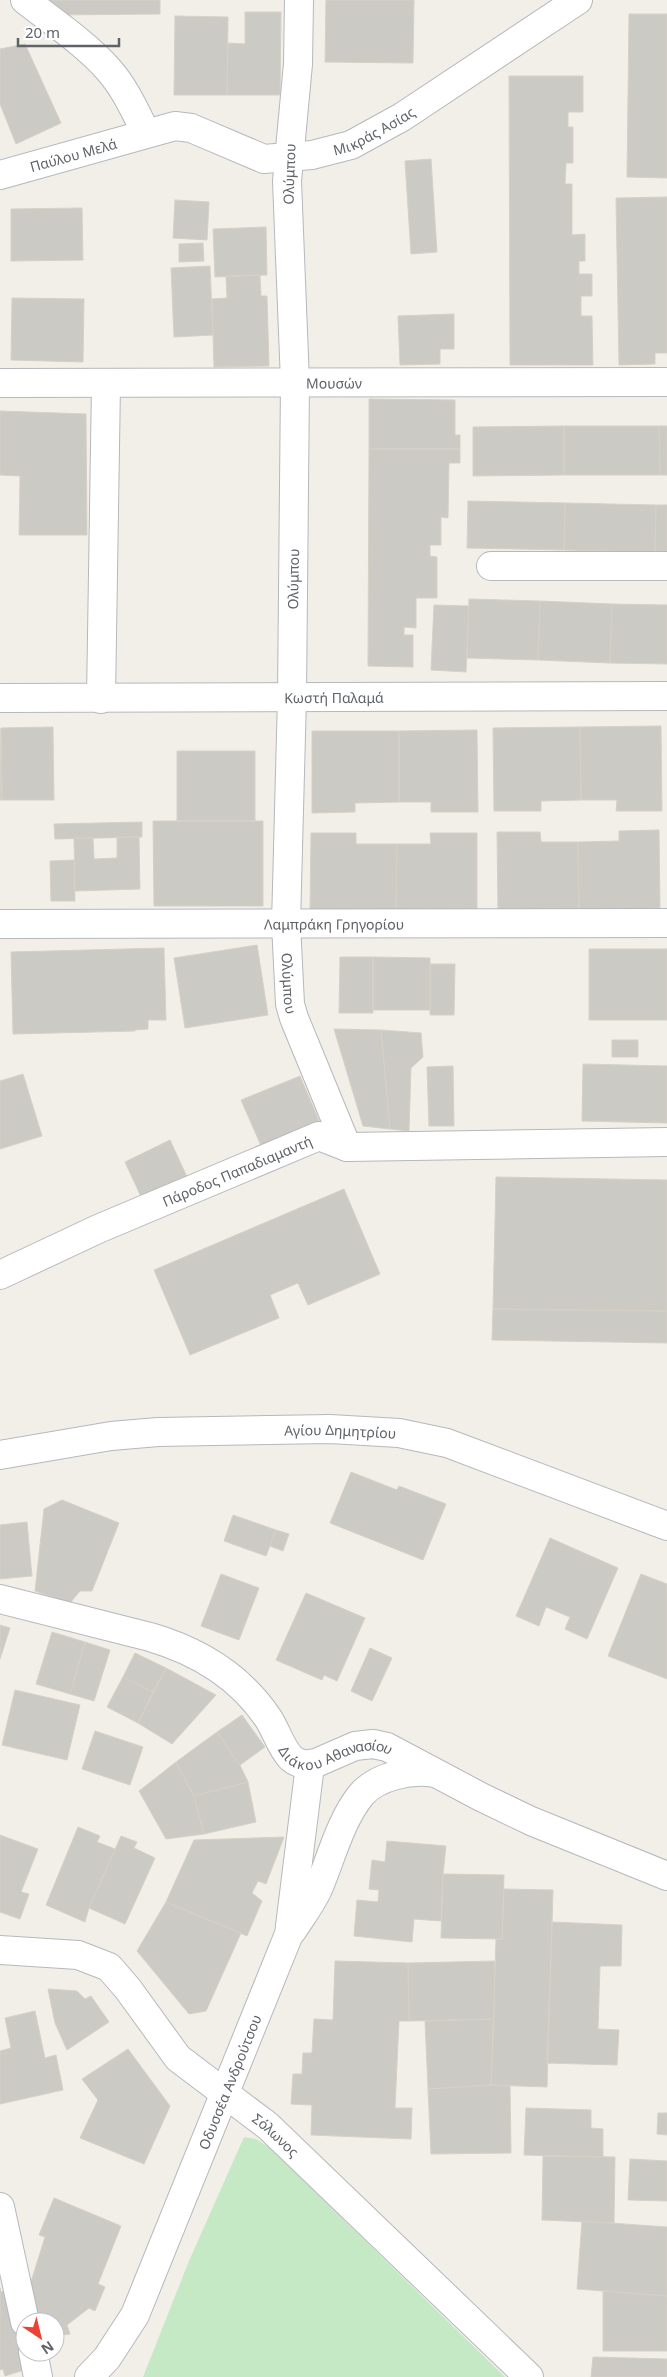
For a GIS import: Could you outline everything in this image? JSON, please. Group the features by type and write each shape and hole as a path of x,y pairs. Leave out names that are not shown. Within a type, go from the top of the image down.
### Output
{"street":[{"path":"25,0 86,47 109,70 135,110 146,133"},
{"name":"Ολύμπου","path":"299,0 298,64 287,181 295,382 292,697 286,924 290,1004 347,1147"},
{"name":"Μικράς Ασίας","path":"146,133 175,126 187,127 254,157 264,159 312,155 351,145 402,117 578,0"},
{"name":"Παύλου Μελά","path":"0,175 146,133"},
{"name":"Μουσών","path":"0,383 667,382"},
{"path":"101,699 106,384"},
{"path":"491,566 667,566"},
{"name":"Κωστή Παλαμά","path":"0,698 667,696"},
{"name":"Λαμπράκη Γρηγορίου","path":"0,924 667,922"},
{"name":"Πάροδος Παπαδιαμαντή","path":"0,1275 98,1229 319,1136 347,1147 667,1142"},
{"name":"Αγίου Δημητρίου","path":"0,1455 95,1438 158,1432 320,1429 391,1432 421,1436 446,1443 667,1526"},
{"name":"Διάκου Αθανασίου","path":"0,1599 171,1643 204,1658 232,1678 256,1702 289,1756 298,1763 310,1765 355,1746 373,1744 396,1750 435,1773 530,1821 667,1876"},
{"name":"Οδυσσέα Ανδρούτσου","path":"89,2377 112,2352 135,2315 289,1934 310,1765"},
{"path":"289,1934 317,1891 345,1823 361,1796 369,1787 395,1776 413,1772 435,1773"},
{"name":"Σόλωνος","path":"0,1950 78,1955 104,1964 117,1974 178,2058 268,2126 530,2377"},
{"path":"0,2207 23,2312"},
{"path":"35,2362 38,2377"}],"green space":[{"path":"244,2137 256,2139 270,2148 505,2377 143,2377 189,2261"}],"building":[{"path":"50,0 160,0 160,14 50,15"},
{"path":"326,0 414,0 413,63 325,62"},
{"path":"245,12 281,12 280,95 227,95 228,43 245,44"},
{"path":"629,14 667,14 667,178 627,177"},
{"path":"175,16 228,17 227,95 174,95"},
{"path":"25,44 61,123 16,144 0,104 0,49"},
{"path":"509,76 583,76 583,112 568,112 568,127 573,127 573,163 566,163 565,184 572,184 572,235 585,234 585,261 579,261 579,274 592,274 592,296 581,296 581,316 592,316 593,365 510,365"},
{"path":"431,159 437,252 411,254 405,161"},
{"path":"667,197 667,353 655,353 655,364 619,365 616,198"},
{"path":"175,200 209,202 207,240 173,238"},
{"path":"82,208 83,260 11,261 11,209"},
{"path":"266,227 267,275 215,277 213,229"},
{"path":"203,243 204,261 179,262 179,244"},
{"path":"210,266 213,335 174,337 171,268"},
{"path":"260,275 261,296 267,296 269,366 214,367 212,299 227,298 226,276"},
{"path":"12,298 84,299 83,362 11,360"},
{"path":"454,314 454,349 440,349 440,364 400,365 398,316"},
{"path":"369,399 455,400 455,435 460,435 460,449 369,449"},
{"path":"0,411 86,414 87,535 19,535 20,476 0,475"},
{"path":"564,426 564,475 473,476 473,427"},
{"path":"564,426 659,426 660,475 564,475"},
{"path":"659,426 667,426 667,475 660,475"},
{"path":"369,449 460,449 460,463 449,463 448,518 441,517 441,545 430,545 430,556 437,557 437,598 416,598 416,628 404,627 404,635 413,635 413,667 368,666"},
{"path":"468,501 565,503 564,550 467,548"},
{"path":"565,503 656,505 655,552 564,550"},
{"path":"656,505 667,505 667,552 655,552"},
{"path":"469,599 540,601 538,660 467,658"},
{"path":"540,601 612,604 610,663 538,660"},
{"path":"612,604 667,605 667,664 610,663"},
{"path":"434,605 469,606 466,672 431,670"},
{"path":"661,726 662,811 616,811 617,800 581,800 580,727"},
{"path":"53,727 54,800 2,800 1,728"},
{"path":"580,727 581,800 541,801 541,811 494,811 493,728"},
{"path":"0,728 2,800 0,800"},
{"path":"477,730 478,812 431,812 431,802 399,802 399,731"},
{"path":"312,731 399,731 399,802 355,803 355,812 312,813"},
{"path":"177,751 255,751 255,821 177,821"},
{"path":"153,821 263,821 263,906 154,906"},
{"path":"142,822 142,837 55,839 54,824"},
{"path":"659,830 660,908 579,910 578,842 619,841 619,831"},
{"path":"497,832 540,832 541,842 578,842 579,910 498,912"},
{"path":"311,833 356,833 356,844 397,844 396,910 310,910"},
{"path":"430,833 477,833 477,910 396,910 397,844 431,844"},
{"path":"117,837 139,837 140,889 75,891 74,838 93,838 94,859 117,858"},
{"path":"74,860 75,901 51,901 50,861"},
{"path":"257,945 268,1015 185,1028 174,958"},
{"path":"164,948 166,1020 148,1020 148,1029 135,1031 13,1034 11,952"},
{"path":"589,949 667,949 667,1020 589,1020"},
{"path":"340,957 373,957 373,1013 339,1013"},
{"path":"373,957 430,958 430,1010 373,1010"},
{"path":"430,964 455,964 454,1015 430,1015"},
{"path":"334,1029 381,1030 390,1129 363,1126"},
{"path":"381,1030 421,1033 423,1057 411,1068 409,1131 390,1129"},
{"path":"612,1040 638,1040 638,1057 612,1057"},
{"path":"583,1064 667,1066 667,1123 582,1121"},
{"path":"453,1066 454,1126 429,1126 427,1067"},
{"path":"23,1074 42,1136 0,1149 0,1081"},
{"path":"300,1076 320,1123 262,1148 241,1100"},
{"path":"170,1140 188,1179 143,1201 125,1162"},
{"path":"496,1177 667,1180 667,1311 493,1309"},
{"path":"344,1189 380,1274 308,1305 298,1283 270,1295 279,1318 190,1355 154,1270"},
{"path":"493,1309 667,1311 667,1343 492,1340"},
{"path":"351,1472 397,1490 399,1486 446,1504 423,1560 330,1523"},
{"path":"62,1500 119,1523 92,1591 80,1591 70,1603 35,1591 44,1509"},
{"path":"233,1515 276,1530 266,1556 224,1541"},
{"path":"27,1522 32,1576 0,1579 0,1525"},
{"path":"276,1530 289,1534 283,1551 270,1546"},
{"path":"550,1538 618,1568 587,1639 565,1629 570,1617 546,1607 539,1626 516,1616"},
{"path":"221,1574 259,1588 239,1640 201,1626"},
{"path":"641,1574 667,1584 667,1679 608,1656"},
{"path":"306,1593 365,1618 337,1681 324,1675 322,1680 276,1660"},
{"path":"0,1625 10,1628 0,1659"},
{"path":"52,1632 85,1642 70,1694 36,1684"},
{"path":"85,1642 110,1650 94,1701 70,1694"},
{"path":"370,1648 392,1658 372,1701 351,1691"},
{"path":"135,1653 166,1668 153,1692 123,1677"},
{"path":"166,1668 216,1695 172,1744 138,1723"},
{"path":"123,1677 153,1692 138,1723 107,1707"},
{"path":"15,1690 80,1705 67,1760 2,1745"},
{"path":"242,1715 265,1747 240,1765 217,1732"},
{"path":"95,1731 143,1747 130,1785 82,1769"},
{"path":"217,1732 240,1765 248,1782 194,1796 176,1762"},
{"path":"176,1762 194,1796 204,1834 166,1839 139,1791"},
{"path":"248,1782 256,1822 204,1834 194,1796"},
{"path":"78,1827 100,1836 97,1842 115,1849 89,1908 85,1922 46,1905"},
{"path":"0,1835 38,1849 21,1892 29,1894 20,1919 0,1912"},
{"path":"121,1836 137,1842 134,1848 155,1858 125,1924 89,1908"},
{"path":"284,1837 266,1884 258,1881 252,1893 262,1901 247,1936 166,1902 194,1840"},
{"path":"387,1841 446,1846 441,1921 414,1919 412,1942 354,1936 357,1900 378,1902 379,1890 369,1889 372,1860 385,1862"},
{"path":"443,1874 504,1875 502,1939 441,1938"},
{"path":"504,1889 553,1890 547,2087 491,2085 496,1939 502,1939"},
{"path":"166,1902 241,1933 206,2011 189,2014 137,1951"},
{"path":"552,1922 622,1925 621,1966 600,1966 598,2029 619,2030 617,2065 547,2063"},
{"path":"335,1961 408,1963 409,2021 399,2021 395,2108 412,2108 411,2139 311,2135 312,2105 291,2104 293,2074 302,2074 303,2053 312,2053 314,2019 333,2020"},
{"path":"495,1961 494,2019 409,2021 408,1963"},
{"path":"48,1989 77,1991 85,1999 91,1996 109,2022 67,2050 55,2023"},
{"path":"35,2011 45,2058 56,2055 63,2090 0,2104 0,2051 11,2048 5,2018"},
{"path":"494,2019 491,2085 428,2089 425,2021"},
{"path":"128,2049 170,2106 144,2164 80,2138 98,2100 82,2079"},
{"path":"491,2085 510,2086 511,2153 431,2154 428,2089"},
{"path":"526,2108 591,2110 591,2128 603,2129 603,2157 524,2155"},
{"path":"658,2113 667,2113 667,2135 657,2134"},
{"path":"543,2156 615,2157 614,2223 542,2220"},
{"path":"630,2159 667,2161 667,2201 628,2200"},
{"path":"54,2198 121,2226 98,2284 105,2287 95,2311 89,2308 67,2325 70,2334 65,2335 65,2312 35,2312 30,2285 45,2237 39,2235"},
{"path":"582,2221 667,2227 667,2296 577,2289"},
{"path":"0,2288 1,2292 10,2289 12,2317 15,2327 15,2362 25,2362 27,2369 5,2376 3,2369 0,2370"},
{"path":"603,2291 667,2296 667,2351 603,2351"},
{"path":"593,2357 667,2359 667,2377 591,2377"}]}
